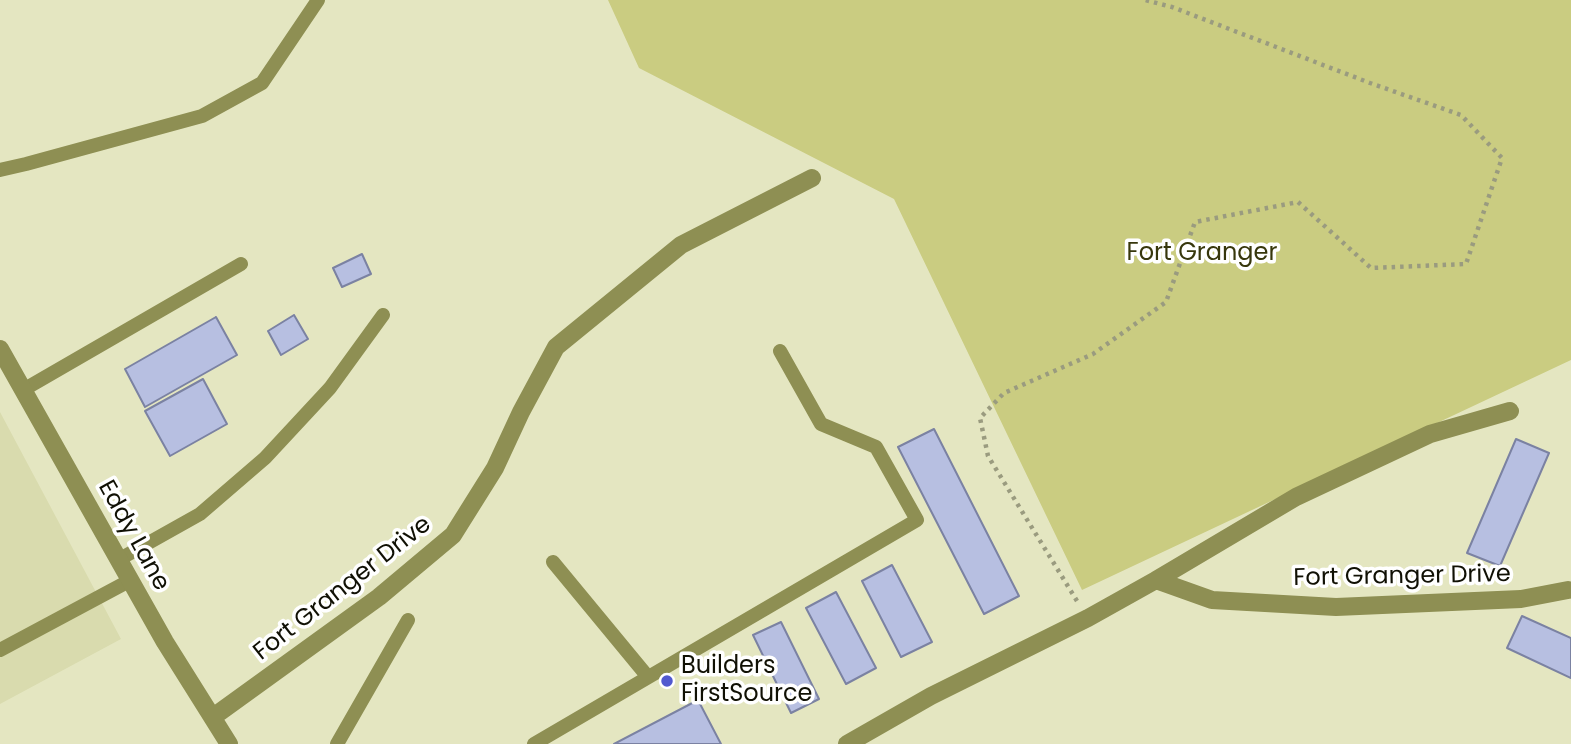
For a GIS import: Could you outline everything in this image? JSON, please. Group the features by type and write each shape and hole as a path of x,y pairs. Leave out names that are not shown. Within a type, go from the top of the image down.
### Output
{"street":[{"name":"Fort Granger Drive","path":"214,717 379,597 453,535 495,468 556,347 681,245 812,178"},
{"name":"Eddy Lane","path":"0,349 129,581 229,744"},
{"path":"847,744 931,696 1088,618 1296,497 1430,434 1510,411"},
{"name":"Fort Granger Drive","path":"1156,580 1212,600 1336,607 1521,599 1567,590"}],"lane":[{"path":"0,170 202,116 262,83 318,0"},
{"path":"23,390 241,264"},
{"path":"118,560 200,514 265,458 330,388 383,315"},
{"path":"534,744 917,520 876,447 821,424 780,351"},
{"path":"553,562 648,677"},
{"path":"0,650 129,581"},
{"path":"337,744 408,620"}],"path":[{"path":"1088,618 988,456 980,418 1004,393 1093,354 1166,302 1195,222 1298,202 1371,268 1466,264 1502,158 1461,115 1172,7 1145,0"}],"shaded area":[{"path":"0,412 121,639 0,704"}],"green space":[{"name":"Fort Granger","path":"608,0 1571,0 1571,360 1082,590 894,199 639,68"}],"building":[{"path":"362,254 371,274 342,287 333,268"},
{"path":"294,315 308,339 281,355 268,331"},
{"path":"216,317 237,355 145,407 125,369"},
{"path":"203,379 227,424 170,456 145,411"},
{"path":"934,429 1019,596 984,614 898,447"},
{"path":"1516,439 1549,453 1500,566 1467,553"},
{"path":"892,565 932,642 901,657 862,581"},
{"path":"836,592 876,668 846,684 806,608"},
{"path":"1522,616 1571,638 1571,678 1507,648"},
{"path":"781,622 819,699 791,713 753,635"},
{"path":"698,700 721,744 614,744"}],"place":[{"name":"Builders FirstSource","path":"667,681"}]}
